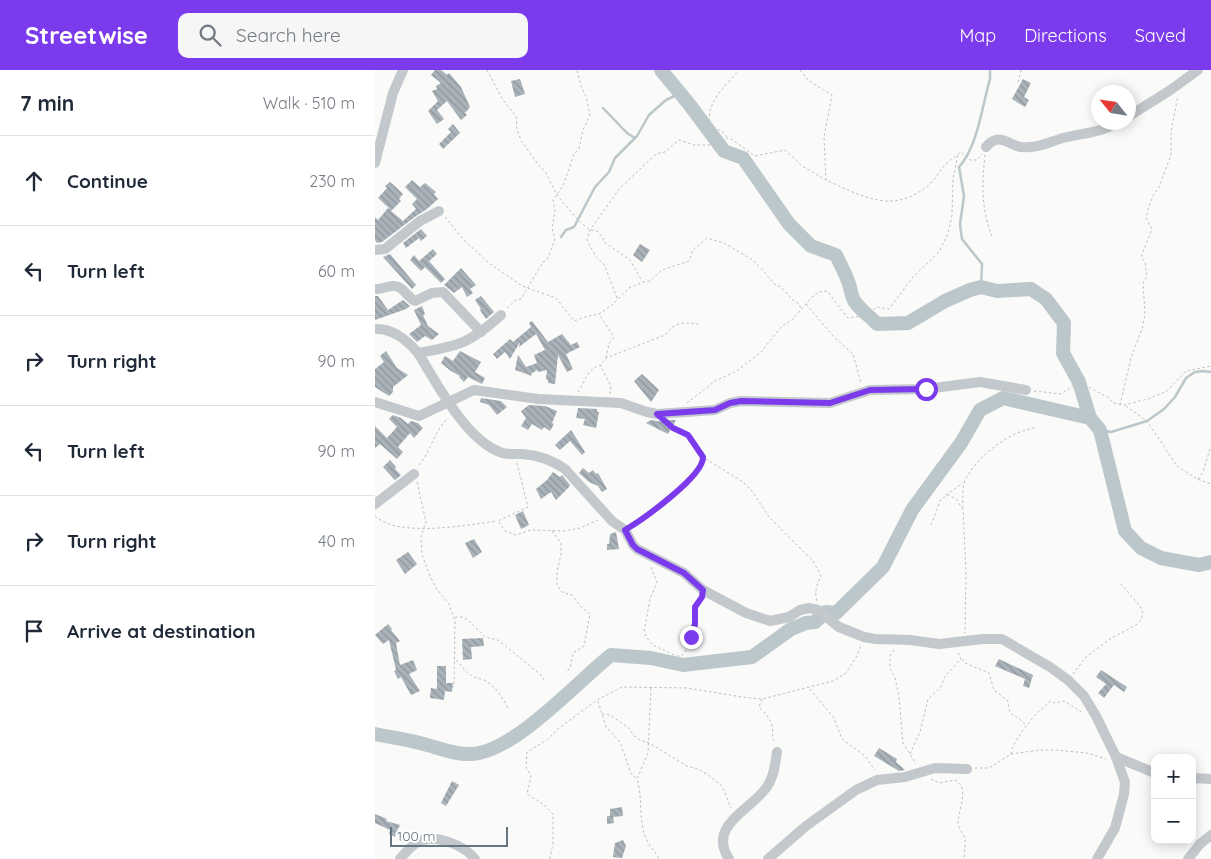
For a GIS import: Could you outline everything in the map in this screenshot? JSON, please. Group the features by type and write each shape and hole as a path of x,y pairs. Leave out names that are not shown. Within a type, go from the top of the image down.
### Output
{"street":[{"path":"375,163 393,93 403,70"},
{"path":"1136,112 1198,70"},
{"path":"987,147 991,141 999,140 1007,140 1020,147 1042,146 1061,138 1099,130"},
{"path":"375,250 385,249 420,220 439,211"},
{"path":"375,289 380,290 391,286 398,286 415,301 432,293 443,292 481,332"},
{"path":"418,353 456,346 465,342 481,332 501,315"},
{"path":"375,329 381,328 405,339 418,353 452,406 478,437 488,445 501,453 525,454 547,458 565,469 608,516 625,530 633,545 646,554 684,573 703,590 747,613 770,621 789,617 800,610 809,608 819,611 834,624 864,637 875,639 939,644 965,640 1002,639 1035,657 1068,680 1088,702 1116,757 1125,782 1124,794 1115,828 1097,859"},
{"path":"375,402 419,416 452,406 474,390 537,399 613,402 657,414 715,410 730,403 741,401 830,403 862,392 926,389 985,382 1026,390"},
{"path":"375,504 414,474"},
{"path":"729,859 723,846 726,831 735,816 762,794 767,787 771,779 777,752"},
{"path":"1116,757 1151,771"},
{"path":"768,859 806,826 857,790 877,780 905,777 935,768 967,769"},
{"path":"1196,778 1211,779"},
{"path":"1188,859 1200,844 1211,835"},
{"path":"400,859 418,842 428,839 439,840 462,847 470,852 475,859"}],"path":[{"path":"487,70 503,100 516,116 517,130 521,140 539,166 545,171 557,195 575,218 590,230 597,231 603,238 603,242 630,260 643,282"},
{"path":"501,315 516,300 521,300 543,262 547,260 555,239 555,234 551,228 555,211 553,200 563,186 575,154 579,149 583,130 589,115 586,96 582,90 577,70"},
{"path":"739,70 715,98 709,114 710,124 723,132 727,138 755,156 785,150 802,166 826,180 876,200 885,202 903,199 921,191 933,181 944,165 961,152 969,160 977,160 987,147"},
{"path":"800,70 809,81 832,96 824,137 826,180"},
{"path":"1018,82 1021,70"},
{"path":"1120,405 1131,358 1143,326 1145,313 1143,282 1147,277 1145,262 1141,257 1152,229 1146,218 1153,196 1159,187 1171,155 1171,131 1175,106 1182,82"},
{"path":"617,298 607,269 596,257 587,242 590,230 618,190 656,154 665,152 680,140 691,144 708,145 719,144 727,138"},
{"path":"987,147 982,190 983,210 993,236"},
{"path":"681,411 684,405 715,381 737,371 761,352 781,327 788,324 806,303 819,292 827,291 848,318 869,315 876,307 889,310 913,277 939,252 948,234 952,215 953,179 958,155"},
{"path":"439,211 464,240 489,263 527,288 556,298 574,321 599,314 611,306 629,288 643,282 650,282 662,270 689,261 693,250 707,238 724,242 751,259 774,284 781,287 799,304 801,310"},
{"path":"806,303 834,337 853,354 862,392"},
{"path":"577,400 577,393 588,373 600,365 606,358 609,344 614,337 599,314"},
{"path":"606,358 665,336 670,329 681,322 699,324"},
{"path":"600,365 611,386 610,395 613,402"},
{"path":"1026,390 1061,394 1079,382 1109,398 1113,403 1124,405 1148,399 1167,391 1186,371 1211,366"},
{"path":"1124,405 1147,421 1177,466 1197,479 1211,484"},
{"path":"452,406 438,430 430,449 414,474 426,522 421,536 422,552 436,588 449,604 454,617 456,635 455,687"},
{"path":"657,414 673,428 688,435 703,457 743,482 752,491 774,522 813,561 821,576 816,585 815,595 819,611"},
{"path":"931,525 937,505 941,499 965,480 976,463 1001,443 1019,432 1027,428 1036,428"},
{"path":"1197,479 1203,472 1211,446"},
{"path":"375,516 384,523 423,528 455,527 498,521 528,507 517,461 518,457 525,454"},
{"path":"625,530 671,498 701,465 703,457"},
{"path":"965,480 963,491 966,573 965,640"},
{"path":"945,496 957,500 963,510"},
{"path":"498,521 505,531 516,535 531,530 564,531 580,528 608,516"},
{"path":"551,530 561,543 557,585 562,592 572,595 581,608 590,614 584,646 573,653 571,669 565,671"},
{"path":"646,554 657,582 644,632 653,646 671,654 683,655 687,650 695,624 695,607 702,597 703,590"},
{"path":"1068,680 1087,658 1110,639 1136,625 1141,620 1143,613 1140,606 1120,583"},
{"path":"454,617 464,618 479,629 485,637 498,640 541,675 544,680"},
{"path":"550,859 553,843 553,814 543,804 527,794 531,776 526,767 527,752 547,740 558,729 597,700 622,687 687,688 762,699 810,688 833,681 846,673 857,656 864,637"},
{"path":"896,640 895,647 890,656 890,668 895,678 899,697 903,743 915,764 935,781 939,783 955,780 961,785 963,796 958,824 965,838 964,859"},
{"path":"952,643 965,663 989,673 994,690 1008,701 1010,713 1026,726"},
{"path":"909,755 920,732 928,699 941,688 946,675 961,658"},
{"path":"455,659 474,678 483,680 495,689 509,710"},
{"path":"637,779 648,753 651,687"},
{"path":"810,688 834,718 842,739 865,756 875,770 877,780"},
{"path":"762,699 759,707 768,715 773,732 772,738 776,744 777,752"},
{"path":"597,700 606,727 620,742 631,774 637,779 640,788 641,813 646,838 659,859"},
{"path":"1011,754 1012,747 1026,726 1037,712 1043,710 1050,701 1055,703 1064,701 1083,714"},
{"path":"602,714 610,715 629,728 634,736 640,740 649,742 687,766 699,769 722,786 735,816"},
{"path":"967,769 989,768 1011,754 1040,750 1087,753 1109,760 1116,757"}],"building":[{"path":"435,70 441,70 447,75 449,73 461,87 470,107 465,113 467,115 461,120 447,101 437,110 444,119 437,124 428,111 438,101 432,91 437,89 436,86 441,83 431,75"},
{"path":"520,79 525,94 515,97 511,81"},
{"path":"1023,79 1031,83 1024,97 1029,100 1025,107 1012,99"},
{"path":"453,124 460,133 443,149 439,144 451,132 448,129"},
{"path":"412,180 420,187 425,183 436,192 434,194 438,199 382,242 377,243 375,240 375,217 378,220 388,208 390,209 378,198 387,188 385,186 390,182 398,189 403,194 399,199 401,201 391,211 403,221 416,209 412,204 417,199 405,187"},
{"path":"421,229 427,236 421,241 419,238 406,248 403,243"},
{"path":"640,244 650,250 642,262 633,255"},
{"path":"433,249 437,254 429,261 445,279 441,283 425,267 421,271 410,260 414,255 419,261"},
{"path":"390,254 416,285 412,289 383,257"},
{"path":"461,268 476,285 470,289 473,293 467,297 462,287 454,293 444,285"},
{"path":"375,296 378,296 388,310 403,300 410,306 375,320"},
{"path":"481,296 494,312 486,319 475,300"},
{"path":"422,306 425,314 423,315 428,326 439,334 432,340 425,336 417,342 409,334 421,325 414,310"},
{"path":"532,321 548,342 562,334 571,345 577,342 580,347 566,354 573,369 567,372 558,355 555,384 548,383 546,379 547,370 538,372 537,370 531,374 532,376 515,370 518,355 526,367 537,363 534,355 545,350 536,334 519,347 520,342 510,359 505,352 497,359 493,354 510,339 513,342 531,327 529,323"},
{"path":"386,351 397,368 408,375 393,387 393,392 389,396 375,387 375,369 384,362 380,356"},
{"path":"460,351 481,362 475,372 485,378 482,384 468,377 464,382 460,376 441,363 445,356 453,361"},
{"path":"642,374 659,390 651,402 634,381"},
{"path":"481,398 501,401 507,407 497,415 489,405 480,402"},
{"path":"529,405 545,406 557,411 550,431 544,427 542,430 532,424 528,430 521,426 526,418 521,411"},
{"path":"578,408 597,409 597,412 599,412 596,428 583,425 585,419 576,418"},
{"path":"393,415 401,418 408,424 411,421 418,423 423,428 414,438 410,433 398,447 403,452 397,459 380,444 375,448 375,426 387,438 397,427 389,419"},
{"path":"651,420 664,422 676,420 668,434 646,423"},
{"path":"571,430 585,452 582,455 570,441 560,450 555,445"},
{"path":"390,460 401,475 395,480 383,467"},
{"path":"583,468 589,473 593,470 596,474 598,473 607,489 602,492 598,486 589,482 579,473"},
{"path":"553,472 560,477 562,475 570,485 556,500 551,492 541,499 536,489"},
{"path":"523,511 529,525 521,529 515,515"},
{"path":"616,532 619,549 607,550 610,534"},
{"path":"474,539 482,552 473,558 465,543"},
{"path":"408,552 417,564 405,574 396,560"},
{"path":"388,624 400,641 396,643 400,665 413,660 417,670 409,674 420,691 411,695 401,677 398,679 394,671 396,670 389,640 383,644 375,635"},
{"path":"483,638 484,646 471,647 472,659 463,660 462,639"},
{"path":"999,659 1033,675 1029,688 1023,686 1025,679 995,666"},
{"path":"437,666 446,666 446,683 453,683 452,692 445,691 444,700 430,698 431,688 437,689"},
{"path":"1101,670 1127,687 1124,692 1114,685 1104,698 1098,693 1106,684 1096,677"},
{"path":"879,748 897,759 896,762 905,770 899,771 874,756"},
{"path":"452,781 459,785 446,806 441,803"},
{"path":"622,807 623,816 613,817 614,823 607,824 607,816 610,816 610,809"},
{"path":"375,814 387,819 386,821 400,825 395,837 389,834 390,830 375,823"},
{"path":"623,840 626,846 622,858 613,857 615,843"}],"waterway":[{"path":"661,70 724,151 743,158 789,224 811,246 836,255 855,302 877,324 908,323 945,301 981,287 997,291 1031,289 1046,299 1064,323 1063,353 1079,382 1090,418"},
{"path":"981,287 982,264 962,239 960,224 964,196 959,167 971,148 979,125 990,79 990,70"},
{"path":"561,237 566,230 574,227 595,187 609,172 615,158 637,136 649,115 666,100 681,93"},
{"path":"603,108 627,133 635,138"},
{"path":"1100,430 1111,432 1147,421 1164,409 1175,397 1186,378 1195,372 1211,372"},
{"path":"375,734 459,753 472,754 489,750 507,741 545,714 611,655 651,658 683,665 752,657 791,629 806,623 815,622 826,612 836,613 883,567 912,510 961,443 980,410 1003,398 1090,418 1100,430 1125,531 1141,548 1161,558 1199,565 1211,562"}],"route":[{"path":"691,637 695,624 695,607 702,597 703,590 684,573 637,549 625,530 671,498 697,470 703,460 703,457 688,435 673,428 657,414 715,410 730,403 741,401 830,403 870,390 926,389"}]}
